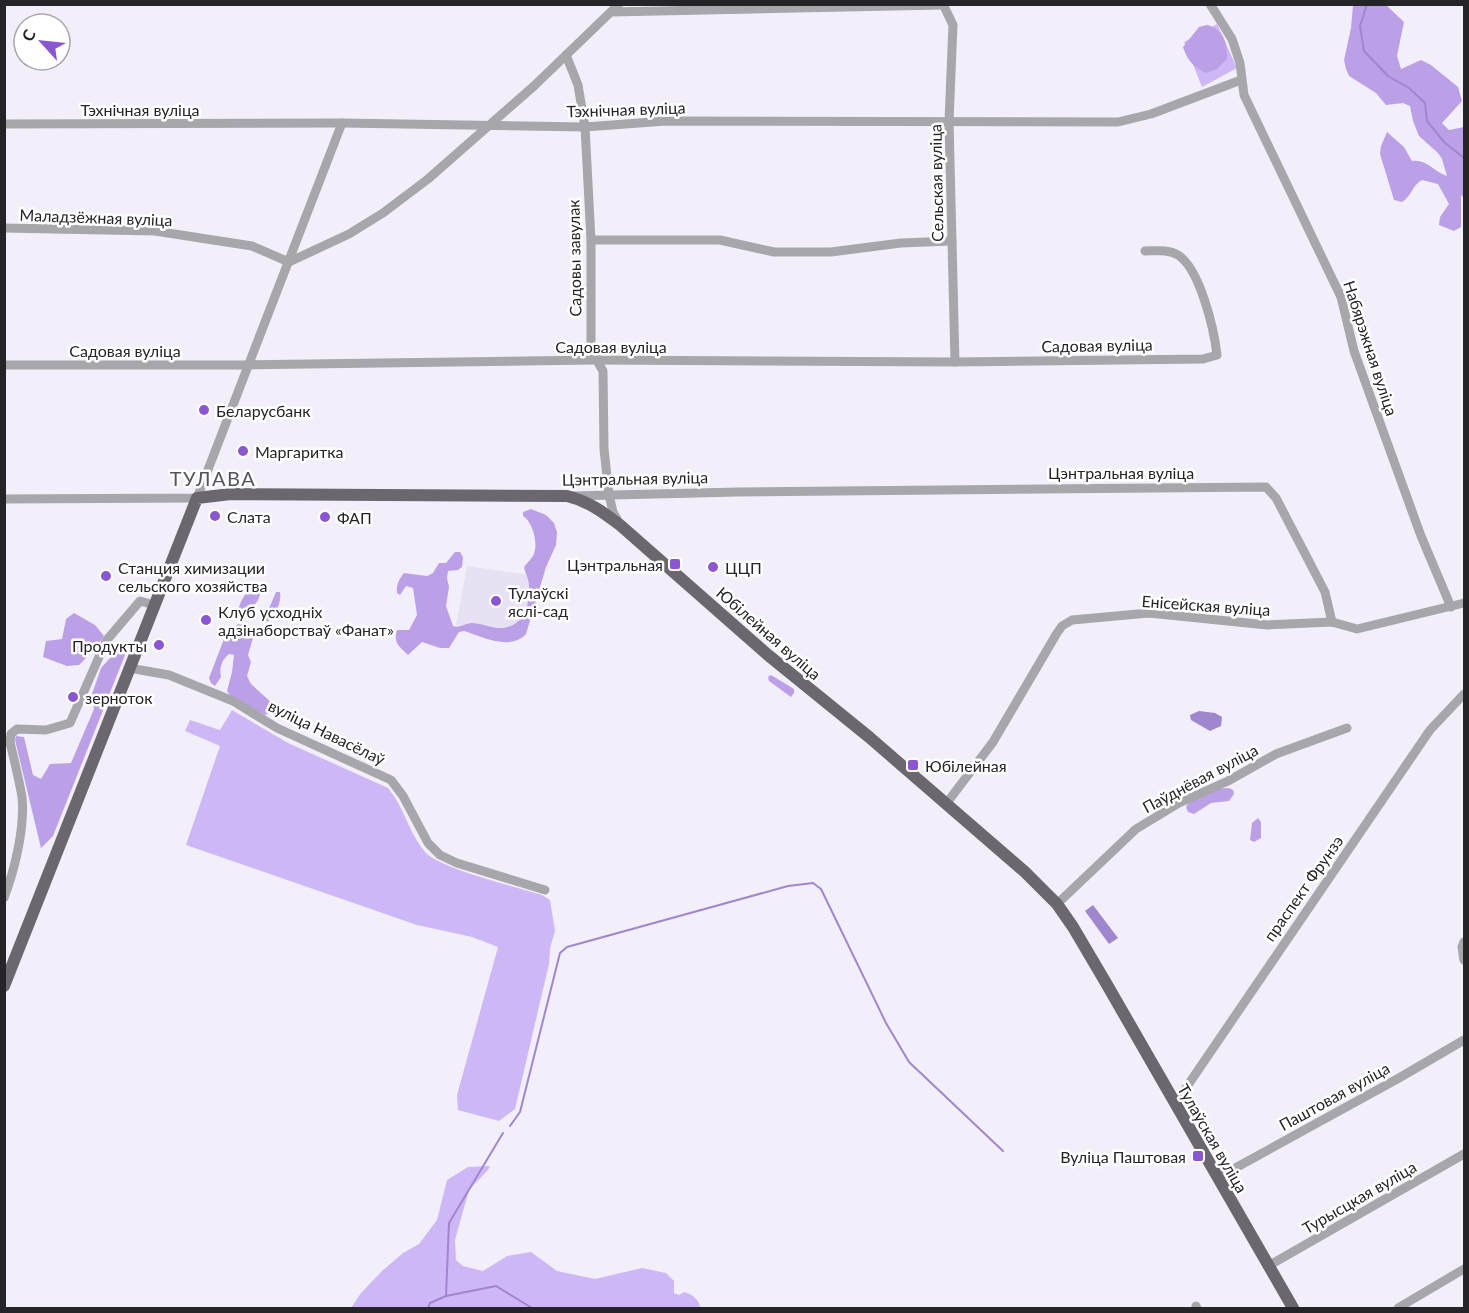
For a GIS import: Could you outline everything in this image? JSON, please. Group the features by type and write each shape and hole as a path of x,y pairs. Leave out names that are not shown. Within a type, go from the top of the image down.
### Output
{"main road":[{"name":"Цэнтральная вуліца","path":"197,498 231,494 567,496"},
{"name":"Юбілейная вуліца","path":"567,496 589,503 620,525 768,655 869,737 1025,872 1057,904"},
{"path":"4,986 197,498"},
{"name":"Тулаўская вуліца","path":"1057,904 1106,983 1293,1308"}],"street":[{"path":"289,262 349,234 383,213 428,178 566,55 619,4"},
{"name":"Набярэжная вуліца","path":"1210,4 1232,39 1240,63 1244,95 1341,297 1354,351 1421,536 1451,607"},
{"name":"Сельская вуліца","path":"611,12 943,5 952,25 949,121 955,362"},
{"name":"Садовы завулак","path":"566,55 578,85 585,127 591,240 591,350 603,371 604,449 609,495 613,512 620,525"},
{"name":"Тэхнічная вуліца","path":"4,124 342,123 585,127 666,121 1118,122 1151,114 1241,80"},
{"path":"197,498 342,123"},
{"name":"Маладзёжная вуліца","path":"4,228 155,231 252,246 289,262"},
{"path":"591,240 720,240 774,252 831,252 901,243 952,241"},
{"name":"Садовая вуліца","path":"4,365 249,365 596,360 955,362 1203,359 1217,355 1202,293 1190,267 1179,256 1170,252 1145,251"},
{"name":"Цэнтральная вуліца","path":"567,496 750,492 1266,488 1276,498 1324,592 1332,622"},
{"name":"Цэнтральная вуліца","path":"4,499 197,498"},
{"path":"4,898 13,874 22,814 22,796 10,742 11,734 17,729 46,730 70,723 106,640 140,601 154,605"},
{"name":"Енісейская вуліца","path":"946,804 993,742 1057,633 1062,626 1072,620 1149,613 1266,625 1332,622 1357,630 1464,603"},
{"path":"1451,607 1464,611"},
{"name":"вуліца Навасёлаў","path":"129,668 170,675 233,701 277,728 391,780 403,796 428,843 440,855 457,863 545,890"},
{"name":"праспект Фрунзэ","path":"1175,1104 1430,730 1464,694"},
{"name":"Паўднёвая вуліца","path":"1057,904 1136,829 1147,822 1179,803 1228,781 1276,754 1347,728"},
{"path":"1464,942 1462,948 1464,960"},
{"name":"Паштовая вуліца","path":"1217,1178 1464,1040"},
{"name":"Турысцкая вуліца","path":"1268,1266 1464,1154"},
{"path":"1398,1308 1464,1269"}],"shaded area":[{"path":"1353,5 1386,5 1404,22 1397,56 1401,69 1421,60 1431,65 1458,87 1462,101 1442,123 1449,130 1464,127 1464,198 1461,195 1461,227 1454,231 1439,225 1440,217 1449,204 1438,184 1422,180 1402,202 1394,200 1380,154 1387,132 1404,147 1412,161 1422,162 1447,176 1438,153 1419,136 1410,106 1403,103 1386,105 1376,93 1349,76 1344,60"},
{"path":"1217,24 1237,68 1202,87 1184,42"},
{"path":"1207,25 1221,33 1227,59 1217,69 1206,73 1192,63 1183,47 1199,27"},
{"path":"531,509 546,515 554,523 557,532 556,545 546,567 526,634 512,642 504,642 464,631 459,632 449,648 440,648 422,642 408,655 398,644 396,634 397,630 409,630 417,615 413,588 406,586 400,595 397,593 399,580 404,573 427,576 433,573 439,563 446,563 455,552 460,552 463,557 462,567 448,571 449,587 446,606 453,626 471,623 503,628 516,623 521,618 527,606 529,592 524,567 535,551 532,528 523,516 523,512"},
{"name":"Тулаўскі яслі-сад","path":"467,566 537,576 521,639 456,625"},
{"path":"254,585 260,588 258,601 243,618 239,618 236,615 241,602"},
{"path":"276,592 280,592 279,604 267,622 265,618"},
{"path":"74,613 95,625 104,636 79,665 67,666 43,657 46,641 62,639 66,619"},
{"path":"238,624 250,626 255,631 248,655 251,662 247,676 251,684 273,704 272,711 265,715 232,698 227,691 234,655 229,654 223,661 220,670 221,677 215,686 209,678 224,639"},
{"path":"121,646 125,655 53,836 41,848 15,740 16,736 24,737 33,775 41,779 50,764 71,763 94,709 92,694 101,668"},
{"path":"771,675 794,689 791,697 769,681 768,677"},
{"path":"232,710 288,743 388,788 394,795 419,845 433,858 462,871 542,895 550,900 555,931 550,948 549,964 515,1109 499,1121 458,1110 457,1095 498,947 472,937 417,925 186,845 220,746 185,731 190,720 220,730"},
{"path":"1199,711 1215,713 1222,717 1221,726 1210,731 1191,720 1190,715"},
{"path":"1229,788 1234,794 1229,801 1211,803 1194,814 1188,812 1186,807 1189,801 1215,789"},
{"path":"1258,818 1261,822 1261,838 1254,842 1250,840 1252,823"},
{"path":"1093,905 1118,938 1109,944 1085,911"},
{"path":"490,1166 469,1190 455,1240 456,1260 463,1266 483,1271 507,1256 531,1252 557,1271 595,1279 642,1268 666,1273 674,1281 674,1293 679,1295 684,1292 692,1296 697,1300 700,1308 351,1308 361,1293 382,1271 403,1253 419,1244 437,1220 447,1180 468,1167"}],"waterway":[{"path":"1367,4 1360,26 1364,51 1388,76 1409,88 1425,103 1427,121 1444,142 1464,158"},
{"path":"510,1126 520,1112 560,953 567,947 788,886 813,883 821,889 886,1023 909,1062 1003,1151"},
{"path":"446,1296 449,1223 503,1133"},
{"path":"428,1308 430,1303 446,1296 496,1286 532,1308"}],"place":[{"name":"Беларусбанк","path":"204,410"},
{"name":"Маргаритка","path":"243,451"},
{"name":"Слата","path":"215,516"},
{"name":"ФАП","path":"325,517"},
{"name":"Цэнтральная","path":"675,564"},
{"name":"ЦЦП","path":"713,567"},
{"name":"Станция химизации сельского хозяйства","path":"106,576"},
{"name":"Тулаўскі яслі-сад","path":"496,601"},
{"name":"Клуб усходніх адзінаборстваў «Фанат»","path":"206,620"},
{"name":"Продукты","path":"159,645"},
{"name":"зерноток","path":"73,697"},
{"name":"Юбілейная","path":"913,765"},
{"name":"Вуліца Паштовая","path":"1198,1156"}],"district":[{"name":"ТУЛАВА","path":"213,478"}]}
